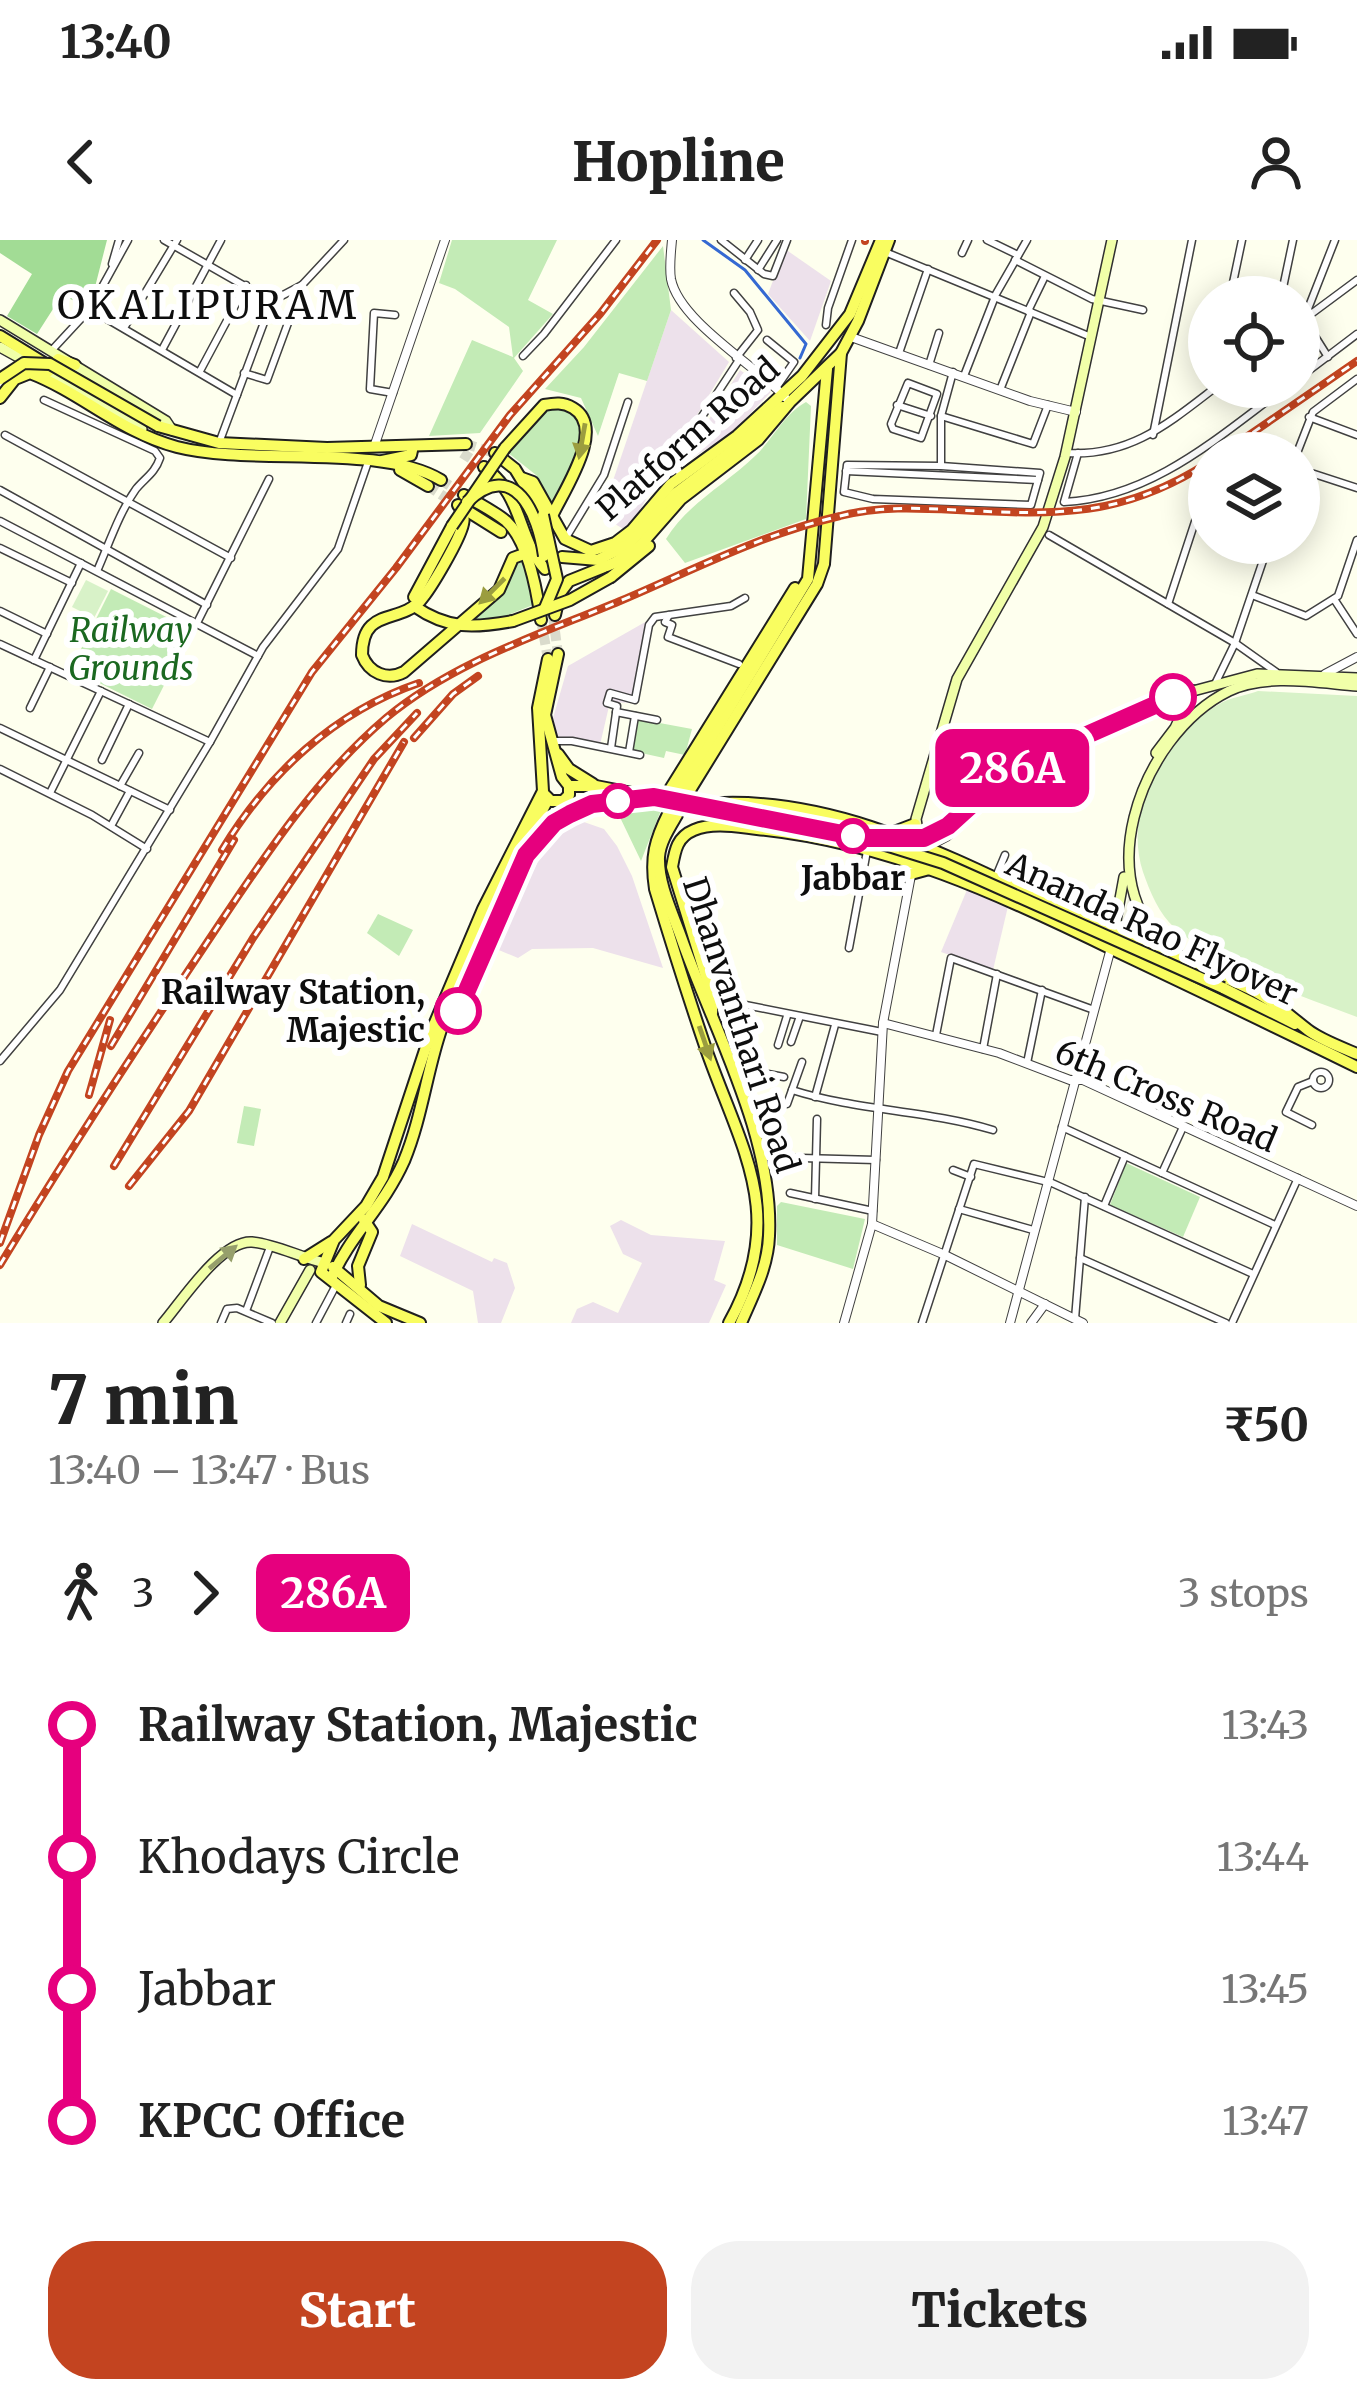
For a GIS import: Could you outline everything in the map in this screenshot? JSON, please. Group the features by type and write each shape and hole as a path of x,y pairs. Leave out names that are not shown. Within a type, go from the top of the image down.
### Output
{"main road":[{"path":"920,843 915,824 957,679 1040,534 1072,453 1076,412 1112,240"},
{"path":"562,557 598,560 629,544 782,394 827,368 851,337 885,244"},
{"path":"687,799 808,579 830,343 885,244"},
{"path":"0,320 166,421 171,439"},
{"path":"0,336 44,363 42,372 32,370 15,379 0,398"},
{"path":"830,343 841,353"},
{"name":"Platform Road","path":"554,524 586,551 615,543 681,476 736,436 782,394 830,343"},
{"path":"0,347 126,429 171,439 464,448"},
{"path":"687,799 815,598 824,564 841,353"},
{"path":"48,378 55,361 75,364"},
{"path":"0,380 24,363 50,364 158,426 171,439 203,452 374,462 417,469 440,480"},
{"path":"782,394 824,400 834,415"},
{"path":"548,615 569,581 623,557 681,499 758,440 782,394"},
{"path":"524,554 513,558 499,590 401,674 383,675 365,663 363,640 379,619 413,603 462,502 531,416 551,403 574,408 587,429 585,446 554,524 557,579 548,615"},
{"path":"374,462 411,455 413,446"},
{"path":"495,454 522,478 554,524"},
{"path":"374,462 428,486"},
{"path":"484,467 503,484 524,523 532,551 544,562"},
{"path":"462,502 495,486 515,490 537,521 548,615"},
{"path":"462,502 510,525 548,615"},
{"path":"462,502 501,532"},
{"path":"413,603 469,629 548,615 611,578 657,538 661,524"},
{"path":"664,799 801,578 814,547"},
{"path":"545,792 549,742 544,708 553,656"},
{"path":"710,824 865,844 911,841 948,826 1012,768 1193,690 1276,672 1325,674 1357,682"},
{"path":"1216,682 1217,698"},
{"path":"1178,730 1217,698 1240,687 1357,682"},
{"path":"1112,948 1127,885 1124,838 1134,793 1178,730 1193,690"},
{"path":"1156,704 1178,730"},
{"path":"549,742 569,770 596,786"},
{"path":"545,792 563,801 566,782 549,742"},
{"path":"920,843 931,844 946,836 1028,761"},
{"path":"319,1270 343,1252 363,1219 393,1155 431,1032 483,909 550,778 664,799 775,806 891,833 1115,934 1203,968 1275,1003 1308,1031 1357,1054"},
{"name":"Ananda Rao Flyover","path":"687,799 943,863 1308,1031"},
{"name":"Dhanvanthari Road","path":"729,1323 757,1237 753,1170 655,889 653,844 673,813 659,858 664,890 733,1068 769,1195 768,1250 741,1323"},
{"path":"708,999 672,867 676,847 682,838 710,824 756,823 764,817"},
{"path":"891,833 915,824"},
{"path":"865,844 913,868 933,868 1112,948 1357,1067"},
{"path":"1127,885 1158,940 1203,968"},
{"path":"736,1131 751,1128"},
{"path":"276,1323 319,1270 334,1240 363,1219"},
{"path":"363,1219 372,1232 356,1277 364,1293"},
{"path":"319,1270 334,1240"},
{"path":"164,1323 234,1245 250,1242 319,1270 387,1311 419,1323"},
{"path":"319,1270 386,1323"}],"street":[{"path":"110,274 119,240"},
{"path":"52,350 90,309 128,240"},
{"path":"164,240 175,242 272,302"},
{"path":"219,443 272,302 302,285 344,240"},
{"path":"374,447 445,240"},
{"path":"523,356 616,240"},
{"path":"672,240 671,278 678,298 737,359 782,394 794,362 767,340"},
{"path":"721,240 758,270 773,276 787,240"},
{"path":"732,251 740,240"},
{"path":"745,260 758,240"},
{"path":"758,270 777,240"},
{"path":"830,343 828,308 852,240"},
{"path":"962,253 968,240"},
{"path":"941,466 938,412 937,394 908,383 897,405 892,429 921,439 938,412 1027,240"},
{"path":"1153,435 1192,240"},
{"path":"1234,276 1242,240"},
{"path":"1285,276 1293,240"},
{"path":"1320,276 1335,240"},
{"path":"163,349 220,241"},
{"path":"992,241 1045,276 1100,301 1143,310"},
{"path":"124,328 175,242"},
{"path":"885,244 928,268 1091,337"},
{"path":"899,353 928,268"},
{"path":"1000,390 1045,276"},
{"path":"1320,307 1357,280"},
{"path":"200,371 246,285"},
{"path":"244,373 267,380 302,285"},
{"path":"681,476 678,453 758,330 734,292"},
{"path":"90,309 237,395"},
{"path":"393,393 370,389 374,313 395,315"},
{"path":"929,365 939,333"},
{"path":"1320,362 1357,334"},
{"path":"851,337 1076,412"},
{"path":"1320,346 1328,356"},
{"path":"1305,432 1311,414 1357,379"},
{"path":"44,400 155,451 160,458 155,472 128,503 97,571"},
{"path":"554,524 604,475 628,402"},
{"path":"897,405 938,412 1034,444 1048,405"},
{"path":"1188,408 1153,435 1102,452 1072,453 1064,502 1088,501 1147,483 1257,408"},
{"path":"1157,412 1176,417"},
{"path":"1311,414 1357,435"},
{"path":"5,435 231,558"},
{"path":"0,1061 60,990 258,656 338,549 374,462"},
{"path":"853,464 1038,470 1039,480 1031,505 873,499 844,492 844,468 853,464"},
{"path":"844,468 852,474 866,470 1039,480"},
{"path":"1320,476 1357,488"},
{"path":"197,622 268,479"},
{"path":"0,490 206,605"},
{"path":"0,521 258,656"},
{"path":"1049,535 1235,643 1276,672"},
{"path":"1252,595 1306,616 1339,596 1357,540"},
{"path":"1168,604 1188,543"},
{"path":"0,548 71,584"},
{"path":"34,660 82,563"},
{"path":"1216,682 1235,643 1262,564"},
{"path":"611,748 617,706 608,703 610,693 635,700 650,625 656,617 731,605 745,598"},
{"path":"1334,599 1357,634"},
{"path":"0,611 47,634"},
{"path":"670,614 665,622 672,625 668,637 739,664"},
{"path":"0,644 210,742"},
{"path":"1325,674 1357,657"},
{"path":"30,708 50,667"},
{"path":"50,793 101,692"},
{"path":"102,760 129,704"},
{"path":"616,712 657,721"},
{"path":"629,752 635,716"},
{"path":"0,728 170,810"},
{"path":"549,742 558,739 640,755"},
{"path":"120,786 139,753"},
{"path":"934,760 970,785"},
{"path":"0,769 147,849"},
{"path":"111,826 130,791"},
{"path":"844,1323 872,1224 883,1027 920,843"},
{"path":"849,948 865,844"},
{"path":"995,878 1005,855"},
{"path":"1010,1323 1112,948"},
{"path":"936,1036 951,958 1094,1010"},
{"path":"982,1049 997,974"},
{"path":"1027,1063 1042,990"},
{"path":"708,999 835,1025 883,1027"},
{"path":"778,1045 787,1016"},
{"path":"791,1042 799,1018"},
{"path":"815,1097 835,1025"},
{"name":"6th Cross Road","path":"883,1027 936,1036 1075,1079 1357,1206"},
{"path":"1324,1072 1331,1054"},
{"path":"787,1104 802,1062"},
{"path":"733,1068 784,1077"},
{"path":"1324,1072 1329,1080 1326,1087 1317,1088 1315,1074 1324,1072"},
{"path":"1312,1125 1286,1112 1298,1087 1313,1081"},
{"path":"792,1090 877,1109 958,1119 993,1130"},
{"path":"815,1199 817,1119"},
{"path":"1162,1173 1184,1126"},
{"path":"1062,1127 1275,1225"},
{"path":"1104,1206 1125,1156"},
{"path":"760,1157 876,1160"},
{"path":"922,1323 974,1165 1047,1182 1253,1274"},
{"path":"953,1170 971,1177"},
{"path":"1080,1258 1228,1323 1298,1178"},
{"path":"790,1193 873,1211"},
{"path":"872,1224 1079,1321 1085,1197"},
{"path":"959,1209 1034,1230"},
{"path":"246,1311 270,1247"},
{"path":"316,1323 319,1270"},
{"path":"1030,1323 1045,1304"},
{"path":"221,1323 227,1309 276,1323"}],"shaded area":[{"path":"785,249 831,281 810,341 768,294"},
{"path":"671,310 729,362 627,531 601,516"},
{"path":"740,370 771,392 731,433 679,467"},
{"path":"647,621 632,703 610,702 599,749 559,743 553,718 568,666"},
{"path":"581,821 604,829 617,846 663,968 593,948 532,949 518,958 494,948 548,842 568,825"},
{"path":"969,885 1009,902 993,970 941,952"},
{"path":"1129,895 1149,936 1165,952 1119,931"},
{"path":"621,1220 651,1235 725,1241 714,1280 726,1285 709,1323 571,1323 577,1309 593,1302 618,1313 642,1263 623,1254 610,1226"},
{"path":"412,1224 492,1262 494,1258 507,1263 515,1288 501,1323 478,1323 473,1291 400,1256"}],"green space":[{"path":"0,240 107,240 85,306 62,295 37,334 7,316 32,274 0,253"},
{"path":"452,240 557,240 528,300 553,314 514,358 523,371 480,433 429,436 472,340 513,357 509,327 439,283"},
{"path":"663,246 671,310 647,381 619,373 598,436 581,398 545,389"},
{"path":"806,402 811,406 806,519 685,563 666,539 675,527 755,456"},
{"path":"554,407 579,422 581,434 574,463 553,505 536,475 507,452 541,411"},
{"path":"522,562 533,605 503,617 464,623 501,593 515,563"},
{"path":"86,580 108,591 94,618 72,607"},
{"name":"Railway Grounds","path":"111,589 192,630 152,709 71,669"},
{"path":"1258,691 1357,696 1357,1017 1262,980 1195,943 1164,916 1143,872 1138,822 1153,774 1202,716 1227,700"},
{"path":"638,719 692,729 685,755 666,751 664,758 632,751"},
{"path":"647,802 663,805 641,861 611,807"},
{"path":"378,914 413,930 399,956 367,933"},
{"path":"244,1106 261,1109 254,1146 237,1143"},
{"path":"1126,1163 1200,1197 1183,1237 1110,1205"},
{"path":"781,1202 865,1219 853,1269 777,1245 777,1206"}],"waterway":[{"path":"703,240 745,270 806,344 800,358"}],"tunnel":[{"path":"466,444 495,453"},
{"path":"462,453 484,467"},
{"path":"441,480 464,495"},
{"path":"428,486 457,505"},
{"path":"553,616 558,654"},
{"path":"541,620 548,659"}],"railway":[{"path":"0,1243 68,1071 312,672 510,415 600,314 657,240"},
{"path":"1254,432 1357,361"},
{"path":"0,1265 267,854 334,769 412,698 498,651 811,524 884,509 1088,509 1147,494 1188,474"},
{"path":"414,738 453,694 478,676"},
{"path":"222,850 260,796 306,749 359,711 419,683"},
{"path":"114,1166 253,938 374,759 417,713"},
{"path":"129,1186 189,1111 404,742"},
{"path":"111,1046 234,840"},
{"path":"89,1095 110,1020"}],"bus line":[{"name":"286A","path":"458,1011 526,855 554,823 592,804 654,797 863,838 924,838 948,826 1012,768 1173,697"}],"place":[{"name":"Jabbar","path":"853,836"},
{"name":"Railway Station, Majestic","path":"458,1011"}],"district":[{"name":"OKALIPURAM","path":"208,305"}]}
